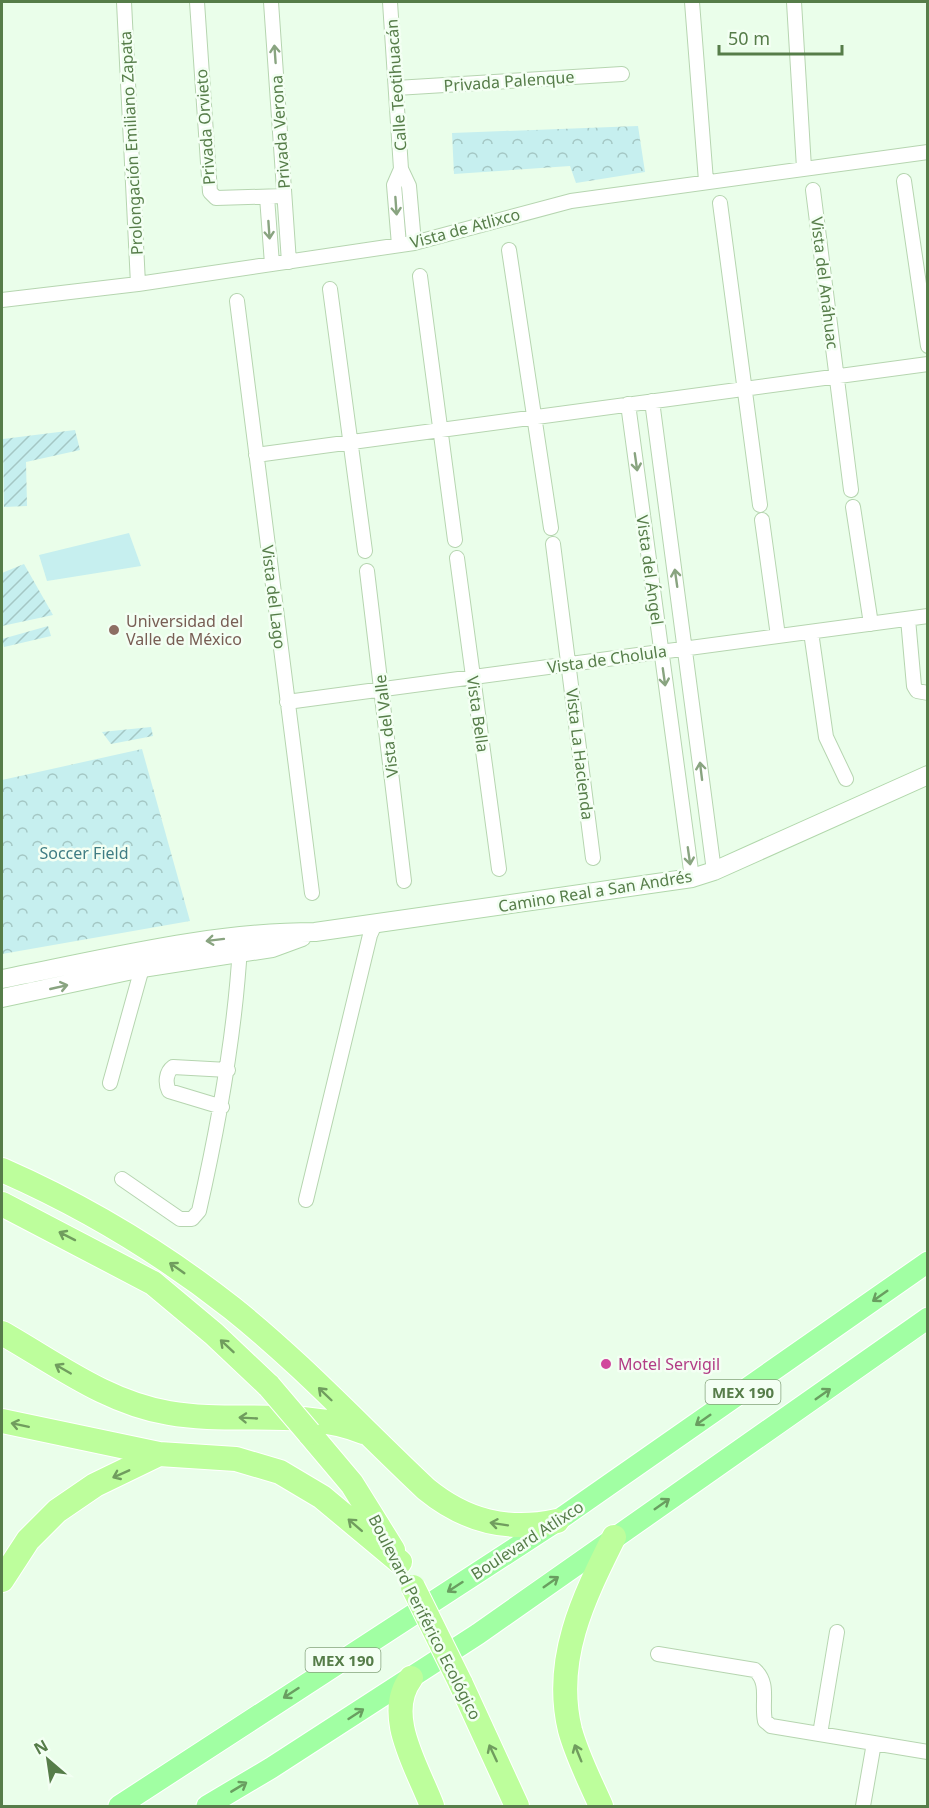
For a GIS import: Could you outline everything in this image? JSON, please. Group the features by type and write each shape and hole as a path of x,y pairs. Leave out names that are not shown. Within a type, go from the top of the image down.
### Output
{"highway":[{"path":"2,1170 123,1233 197,1281 269,1340 426,1489 462,1513 503,1526 530,1526 556,1521"},
{"name":"Boulevard Periférico Ecológico","path":"2,1204 153,1282 214,1334 269,1386 358,1493 400,1562 460,1682 517,1806"},
{"path":"2,1333 89,1384 125,1402 142,1407 192,1416 322,1421 368,1434"},
{"path":"2,1421 159,1454 255,1462 280,1472 322,1497 400,1562"},
{"path":"2,1580 28,1540 57,1511 95,1485 159,1454"},
{"path":"601,1806 570,1731 565,1680 568,1646 576,1621 614,1537"},
{"path":"411,1678 401,1694 399,1718 432,1806"}],"main road":[{"name":"Camino Real a San Andrés","path":"2,979 197,942 272,948 315,932 692,878 714,871 927,774"},
{"name":"Camino Real a San Andrés","path":"2,998 240,945"},
{"name":"Boulevard Atlixco","path":"119,1806 556,1521 927,1262"},
{"name":"MEX 190","path":"207,1806 411,1678 927,1320"}],"street":[{"name":"Prolongación Emiliano Zapata","path":"124,2 138,284"},
{"name":"Privada Orvieto","path":"197,2 210,192 216,198 284,196"},
{"name":"Privada Verona","path":"271,2 289,262"},
{"name":"Calle Teotihuacán","path":"390,2 401,169 409,186 414,243"},
{"path":"692,2 706,181"},
{"path":"794,2 804,168"},
{"name":"Privada Palenque","path":"396,88 622,74"},
{"name":"Vista de Atlixco","path":"2,300 138,284 414,243 571,201 927,152"},
{"name":"Calle Teotihuacán","path":"399,245 394,185 401,169"},
{"path":"904,181 927,346"},
{"name":"Vista del Anáhuac","path":"813,190 851,490"},
{"path":"267,197 272,264"},
{"path":"720,203 760,505"},
{"path":"509,250 551,528"},
{"path":"420,276 455,540"},
{"path":"330,289 365,551"},
{"name":"Vista del Lago","path":"237,301 312,893"},
{"path":"256,455 927,364"},
{"name":"Vista del Ángel","path":"652,401 714,871"},
{"name":"Vista del Ángel","path":"628,404 692,878"},
{"path":"854,507 871,624"},
{"path":"762,520 778,636"},
{"name":"Vista La Hacienda","path":"553,544 593,858"},
{"name":"Vista Bella","path":"457,558 500,869"},
{"name":"Vista del Valle","path":"368,571 404,881"},
{"name":"Vista de Cholula","path":"287,702 927,616"},
{"path":"908,619 914,686 918,691 927,693"},
{"path":"811,632 826,737 846,779"},
{"path":"306,1200 370,934 375,924"},
{"path":"122,1179 180,1218 192,1219 199,1211 228,1070 240,945"},
{"path":"110,1083 142,968"},
{"path":"222,1107 169,1091 167,1078 173,1067 228,1070"},
{"path":"820,1734 837,1632"},
{"path":"658,1654 755,1670 761,1675 765,1686 765,1721 771,1726 927,1752"},
{"path":"864,1806 874,1743"}],"green space":[{"path":"638,126 645,172 576,183 570,166 454,174 452,133"},
{"path":"75,430 80,450 26,462 27,506 4,507 3,439"},
{"path":"129,533 141,566 47,581 39,555"},
{"path":"24,564 53,615 2,626 2,573"},
{"path":"48,626 51,636 4,647 2,639"},
{"path":"151,727 153,736 111,744 102,732"},
{"name":"Soccer Field","path":"142,749 190,921 2,954 2,780"}],"place":[{"name":"Universidad del Valle de México","path":"114,630"},
{"name":"Motel Servigil","path":"606,1364"}]}
